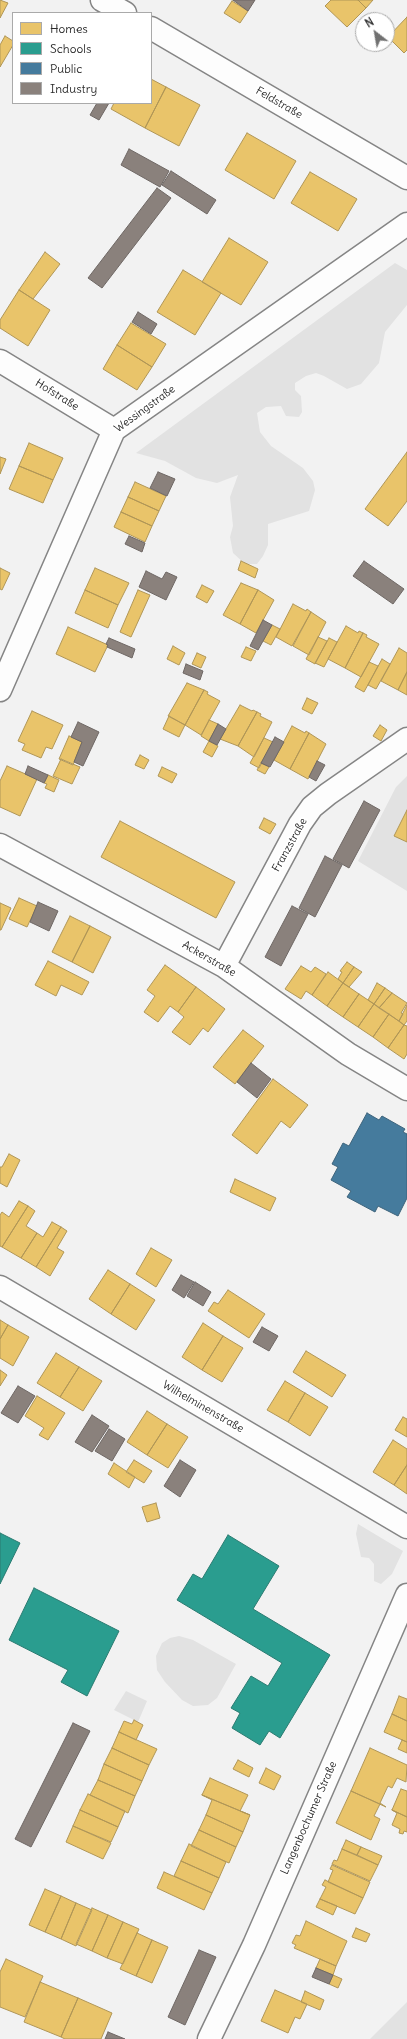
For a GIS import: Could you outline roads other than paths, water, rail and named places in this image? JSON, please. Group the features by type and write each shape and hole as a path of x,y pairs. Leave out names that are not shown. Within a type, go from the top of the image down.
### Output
{"street":[{"path":"102,0 123,12"},
{"name":"Feldstraße","path":"152,29 407,178"},
{"name":"Wessingstraße","path":"0,690 114,430 407,224"},
{"name":"Hofstraße","path":"0,361 114,430"},
{"name":"Franzstraße","path":"224,966 300,824 312,807 328,794 407,739"},
{"name":"Ackerstraße","path":"0,845 224,966 348,1054 407,1089"},
{"name":"Wilhelminenstraße","path":"0,1287 407,1527"},
{"name":"Langenbochumer Straße","path":"210,2039 254,1944 407,1595"}]}
